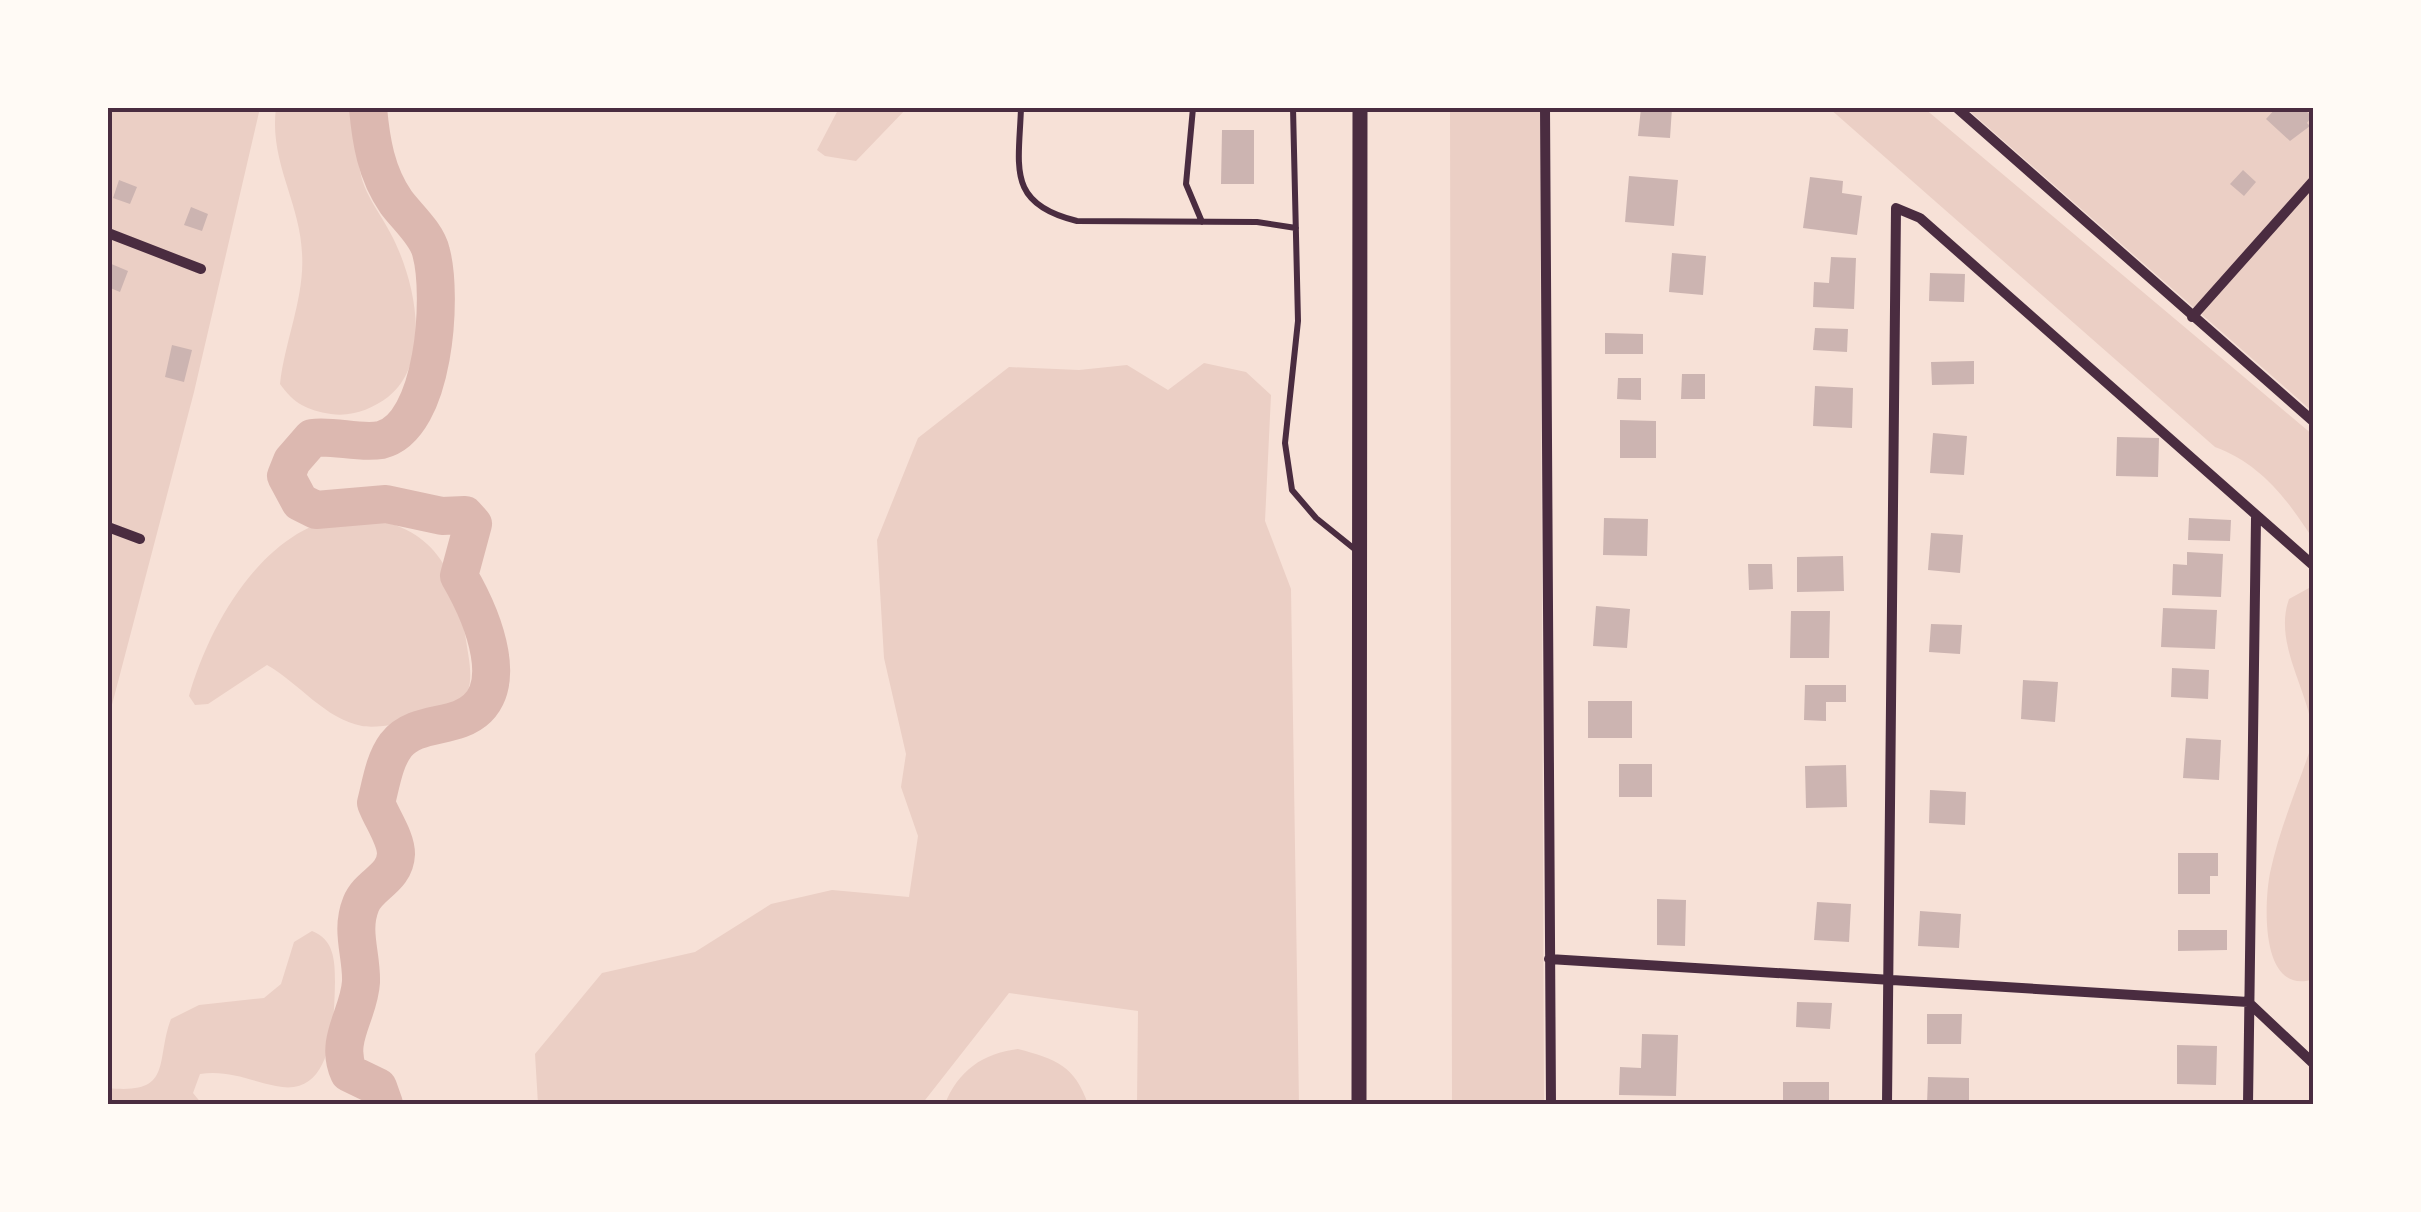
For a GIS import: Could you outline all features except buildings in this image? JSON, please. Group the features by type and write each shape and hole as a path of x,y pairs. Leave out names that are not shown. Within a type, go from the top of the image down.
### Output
{"main road":[{"path":"1359,1104 1360,108"}],"street":[{"path":"1545,108 1551,1104"},
{"path":"1956,108 2314,422"},
{"path":"2192,317 2314,180"},
{"path":"1887,1104 1896,208 1920,218 2314,566"},
{"path":"108,232 201,268"},
{"path":"2248,1104 2256,518"},
{"path":"108,526 140,539"},
{"path":"1549,960 2248,1002 2314,1064"}],"lane":[{"path":"1022,108 1019,181 1032,202 1054,216 1076,222 1202,222 1296,228"},
{"path":"1194,108 1186,184 1202,222"},
{"path":"1293,108 1298,321 1285,443 1292,490 1316,518 1360,553"}],"shaded area":[{"path":"108,108 260,108 194,392 108,720"},
{"path":"276,108 388,108 365,139 360,172 408,276 416,320 415,342 402,382 382,401 354,413 339,415 308,408 290,397 280,384 301,286 302,253 277,146"},
{"path":"839,108 907,108 856,161 825,156 817,150"},
{"path":"1450,108 1540,108 1544,1104 1452,1104"},
{"path":"1829,108 1924,108 2313,435 2313,539 2283,497 2259,473 2215,447"},
{"path":"1966,108 2313,108 2313,412"},
{"path":"1204,363 1246,372 1271,395 1265,521 1291,589 1299,1104 1137,1104 1138,1011 1009,993 922,1104 538,1104 535,1054 602,973 695,952 771,904 832,890 909,897 918,836 901,787 906,754 884,658 877,540 918,438 1009,367 1079,370 1127,365 1168,390"},
{"path":"350,516 378,520 420,538 446,569 461,613 470,666 469,687 461,701 419,719 387,726 362,726 336,716 267,665 208,704 195,705 189,696 199,667 211,638 246,581 292,537 320,523"},
{"path":"2314,588 2313,735 2285,633 2289,599"},
{"path":"2313,741 2314,979 2296,981 2275,962 2267,925 2268,887 2279,840"},
{"path":"312,931 329,945 335,982 327,1053 310,1080 295,1087 276,1086 229,1074 200,1074 193,1093 202,1104 108,1104 108,1088 129,1089 153,1080 171,1019 199,1005 264,998 281,984 294,942"},
{"path":"1018,1049 1062,1066 1077,1081 1088,1104 945,1104 957,1082 973,1066 983,1059"}],"waterway":[{"path":"368,108 373,145 384,180 431,252 436,298 431,357 424,386 399,430 373,441 312,438 292,461 286,476 300,502 316,510 386,504 442,516 465,515 473,524 459,576 484,631 491,674 488,692 478,708 460,719 402,738 392,751 381,781 376,803 391,835 395,863 365,897 358,914 361,982 344,1050 349,1073 378,1087 384,1104"}]}
